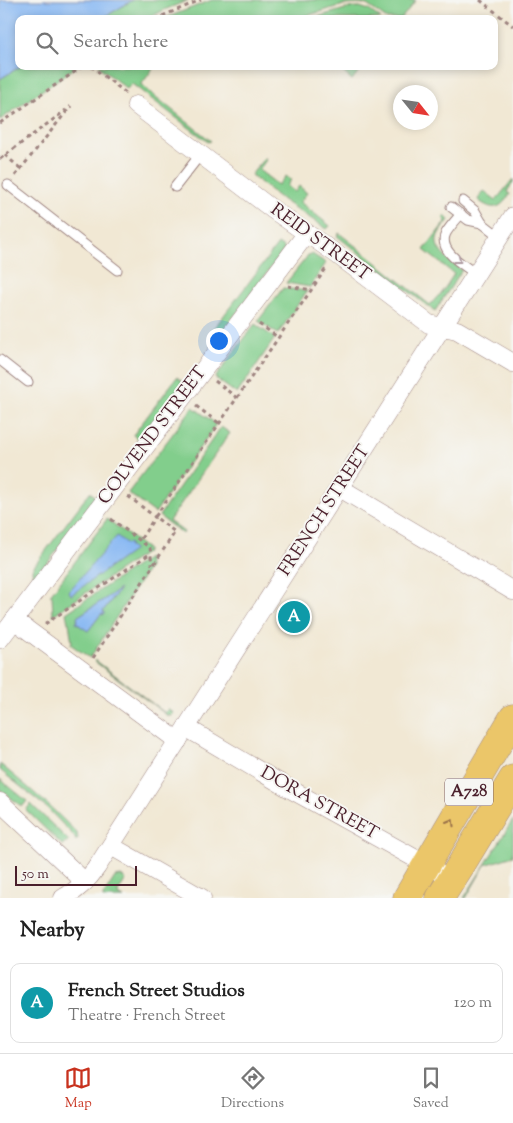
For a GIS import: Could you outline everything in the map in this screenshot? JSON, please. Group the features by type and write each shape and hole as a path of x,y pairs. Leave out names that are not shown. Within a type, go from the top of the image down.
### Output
{"main road":[{"name":"A728","path":"407,898 512,720"},
{"name":"A728","path":"446,889 513,779"}],"street":[{"name":"REID STREET","path":"131,100 272,210 336,254 429,324 456,330 513,363"},
{"name":"FRENCH STREET","path":"63,898 85,882 111,846 513,216"},
{"name":"COLVEND STREET","path":"0,639 307,233"},
{"path":"340,488 513,591"},
{"name":"DORA STREET","path":"14,620 86,674 182,734 290,789 427,865 446,889"},
{"path":"0,802 85,882"},
{"path":"111,846 202,898"}],"lane":[{"path":"175,187 200,155"},
{"path":"8,185 117,270"},
{"path":"463,201 475,211 482,223 500,237"},
{"path":"451,207 468,220 482,223"},
{"path":"461,214 445,235 444,245 449,253 476,274"},
{"path":"0,360 28,382"}],"path":[{"path":"164,15 200,0"},
{"path":"480,0 513,26"},
{"path":"0,123 76,70"},
{"path":"96,70 131,100"},
{"path":"0,159 71,106 8,185"},
{"path":"4,155 22,169"},
{"path":"140,540 336,254"},
{"path":"270,283 312,290"},
{"path":"245,315 279,338"},
{"path":"202,372 237,398"},
{"path":"183,397 220,424"},
{"path":"86,674 93,663 92,660 175,532 115,487"},
{"path":"98,509 150,548 152,566"},
{"path":"31,633 151,553"}],"green space":[{"path":"133,0 189,0 155,15 108,15"},
{"path":"212,0 416,0 404,15 381,15 367,5 360,4 344,5 309,15 173,15"},
{"path":"360,7 376,15 324,15"},
{"path":"15,70 71,70 0,120 0,79"},
{"path":"103,70 152,70 141,85 211,141 208,142 132,84 127,89"},
{"path":"341,70 360,70 352,80"},
{"path":"265,157 266,160 259,170 278,185 286,176 291,180 287,186 295,192 299,186 307,193 300,202 330,226 327,229 284,201 251,175"},
{"path":"513,179 507,192 510,194 499,206 488,206 478,200 484,191 496,200"},
{"path":"445,216 449,220 439,233 437,245 443,255 462,270 435,311 337,236 339,233 430,305 441,294 454,274 424,250 446,221 443,218"},
{"path":"278,244 285,249 226,327 219,332 212,331"},
{"path":"312,254 326,263 310,287 286,283 308,255"},
{"path":"283,288 307,291 278,334 258,321"},
{"path":"255,324 275,338 237,394 215,378"},
{"path":"177,377 184,383 140,441 133,435"},
{"path":"193,407 216,424 155,513 128,493"},
{"path":"221,427 230,433 169,521 184,532 183,534 159,516"},
{"path":"90,492 97,498 33,582 32,569"},
{"path":"107,519 147,549 147,552 53,615 52,595 50,595"},
{"path":"148,558 149,567 90,658 70,644 72,643 66,613","holes":["119,590 103,611 103,614 88,631 76,622 78,621 77,617"]},
{"path":"95,660 165,713 168,709 174,713 171,716 167,715"},
{"path":"0,764 59,815 77,833 78,839 76,841 74,836 47,808 0,770"},
{"path":"0,779 27,801 22,807 0,789"},
{"path":"31,804 69,841 62,845 26,810"},
{"path":"513,820 513,856 485,865 466,898 464,898"},
{"path":"121,876 126,879 117,894 124,898 103,898 115,877"}],"water":[{"path":"0,0 133,0 108,15 15,15 15,70 0,79"},
{"path":"117,536 127,544 129,543 129,546 134,550 71,595 69,591"},
{"path":"120,589 103,611 104,615 101,614 88,631 78,623 76,624 78,621 77,617"}],"place":[{"name":"French Street Studios","path":"294,617"}]}
